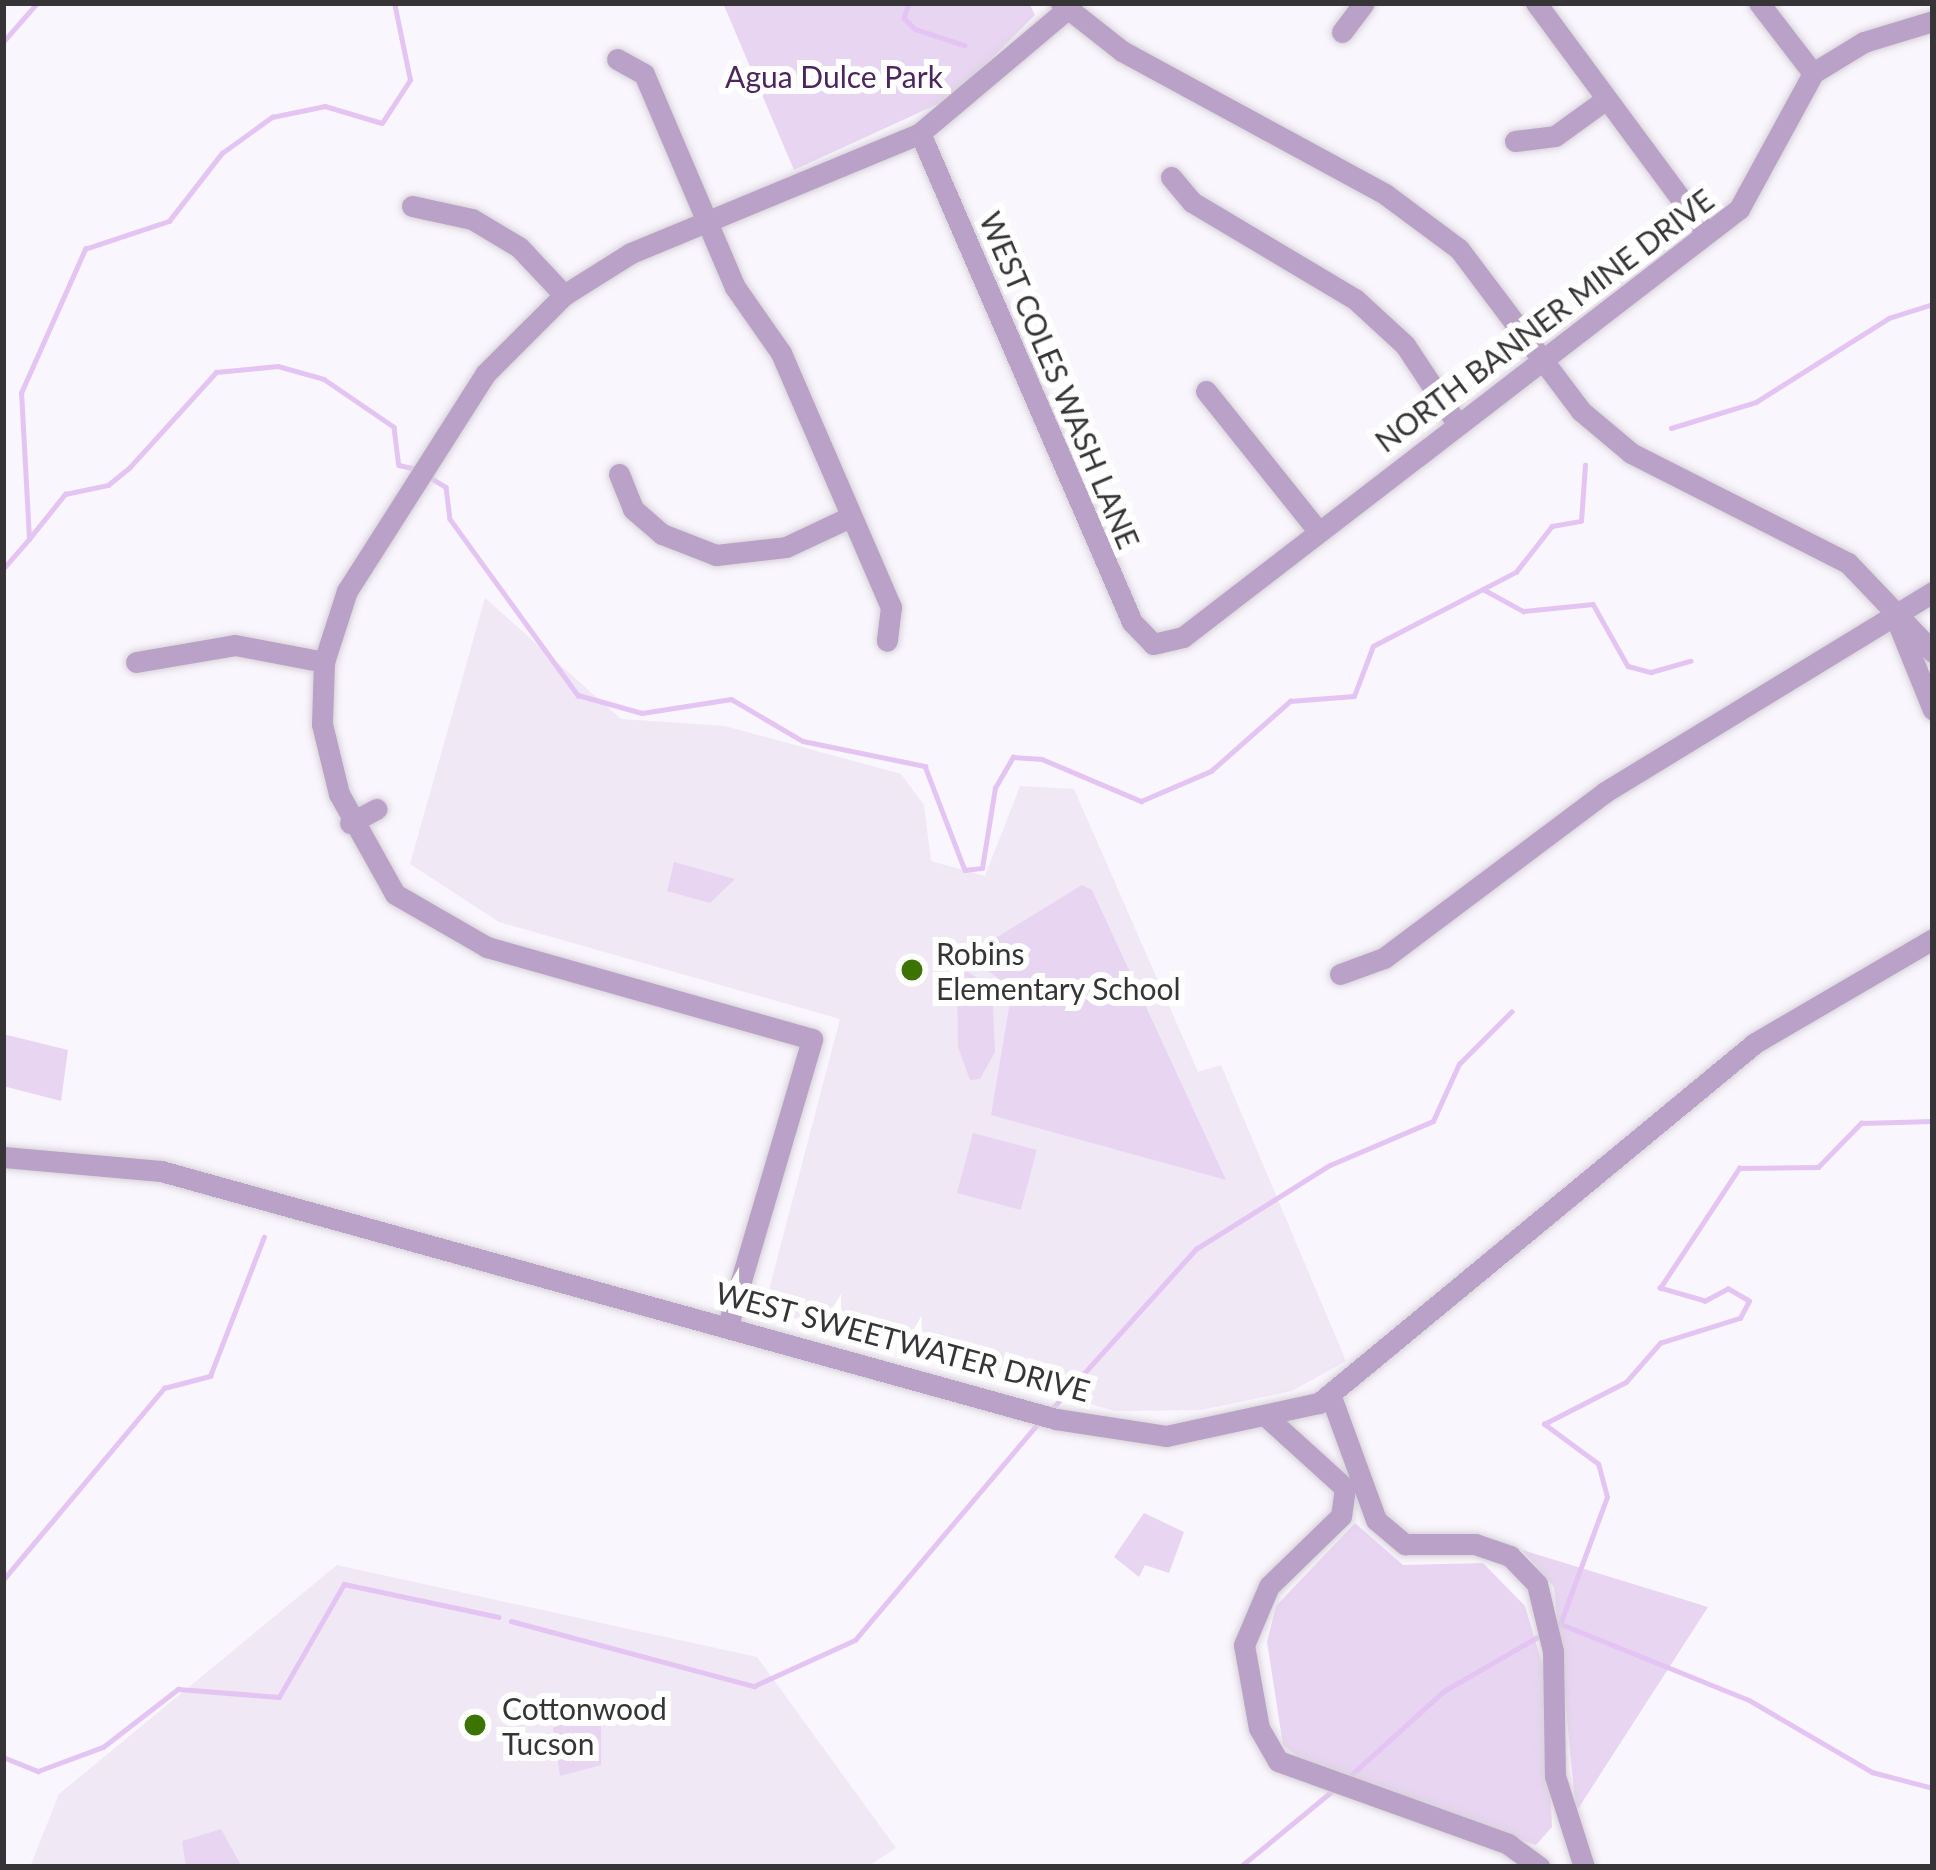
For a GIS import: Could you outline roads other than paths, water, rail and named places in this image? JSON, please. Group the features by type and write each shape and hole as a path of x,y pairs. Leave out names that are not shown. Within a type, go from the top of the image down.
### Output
{"street":[{"path":"1342,32 1364,3"},
{"path":"1536,3 1706,233"},
{"path":"1759,3 1813,73"},
{"path":"728,1324 812,1039 487,947 395,894 350,823 322,724 324,662 347,591 485,374 564,295 631,253 920,133 1063,7 1122,51 1385,194 1459,249 1581,411 1631,453 1796,530 1848,563 1929,647"},
{"name":"NORTH BANNER MINE DRIVE","path":"1152,650 1183,637 1739,209 1781,116 1813,73 1864,42 1933,21"},
{"path":"617,59 644,74 707,224 781,353 891,607 887,641"},
{"path":"1515,141 1556,136 1605,100"},
{"name":"WEST COLES WASH LANE","path":"920,133 1132,622 1152,650"},
{"path":"1171,177 1192,202 1355,299 1405,345 1458,425"},
{"path":"412,206 472,219 519,248 564,295"},
{"path":"1206,391 1318,531"},
{"path":"619,474 633,509 662,534 716,554 786,547 850,517"},
{"path":"1340,974 1384,958 1605,792 1933,592"},
{"path":"1895,616 1933,710"},
{"path":"136,662 235,645 324,662"},
{"path":"350,823 376,809"},
{"name":"WEST SWEETWATER DRIVE","path":"3,1157 160,1171 728,1324 1056,1419 1166,1436 1269,1420 1330,1394 1755,1043 1933,940"},
{"path":"1330,1394 1376,1520 1405,1544 1475,1544 1510,1556 1537,1584 1553,1652 1555,1776 1584,1867"},
{"path":"1269,1420 1329,1464 1345,1488 1340,1516 1269,1586 1244,1645 1259,1728 1279,1761 1508,1844 1540,1867"}],"waterway":[{"path":"3,42 37,3"},
{"path":"3,569 29,539 21,393 85,249 169,221 222,153 272,117 325,106 382,123 410,80 394,3"},
{"path":"909,3 904,18 915,29 964,45"},
{"path":"1671,428 1756,402 1889,318 1933,304"},
{"path":"29,539 65,494 108,485 130,467 216,372 278,366 324,379 394,427 399,465 417,469"},
{"path":"426,475 446,487 450,519 578,695 642,713 731,699 803,741 925,766 965,870 982,868 995,788 1013,757 1042,759 1141,801 1211,771 1290,701 1354,696 1373,646 1516,572 1552,526 1581,521 1585,465"},
{"path":"1483,589 1523,611 1593,604 1628,666 1651,672 1690,661"},
{"path":"1051,1410 1196,1249 1330,1165 1433,1121 1459,1064 1511,1012"},
{"path":"1560,1624 1607,1497 1598,1464 1544,1424 1626,1382 1660,1343 1740,1318 1749,1301 1728,1289 1705,1301 1660,1288 1739,1168 1818,1167 1861,1123 1933,1121"},
{"path":"3,1580 164,1388 210,1376 264,1237"},
{"path":"511,1621 754,1686 855,1640 1039,1422"},
{"path":"3,1757 38,1771 103,1747 178,1689 279,1697 344,1584 499,1617"},
{"path":"1561,1624 1749,1700 1872,1772 1933,1788"},
{"path":"1349,1777 1444,1691 1541,1635"},
{"path":"1240,1867 1336,1788"}],"place":[{"name":"Robins Elementary School","path":"912,970"},
{"name":"Cottonwood Tucson","path":"475,1725"}],"park label":[{"name":"Agua Dulce Park","path":"834,76"}]}
